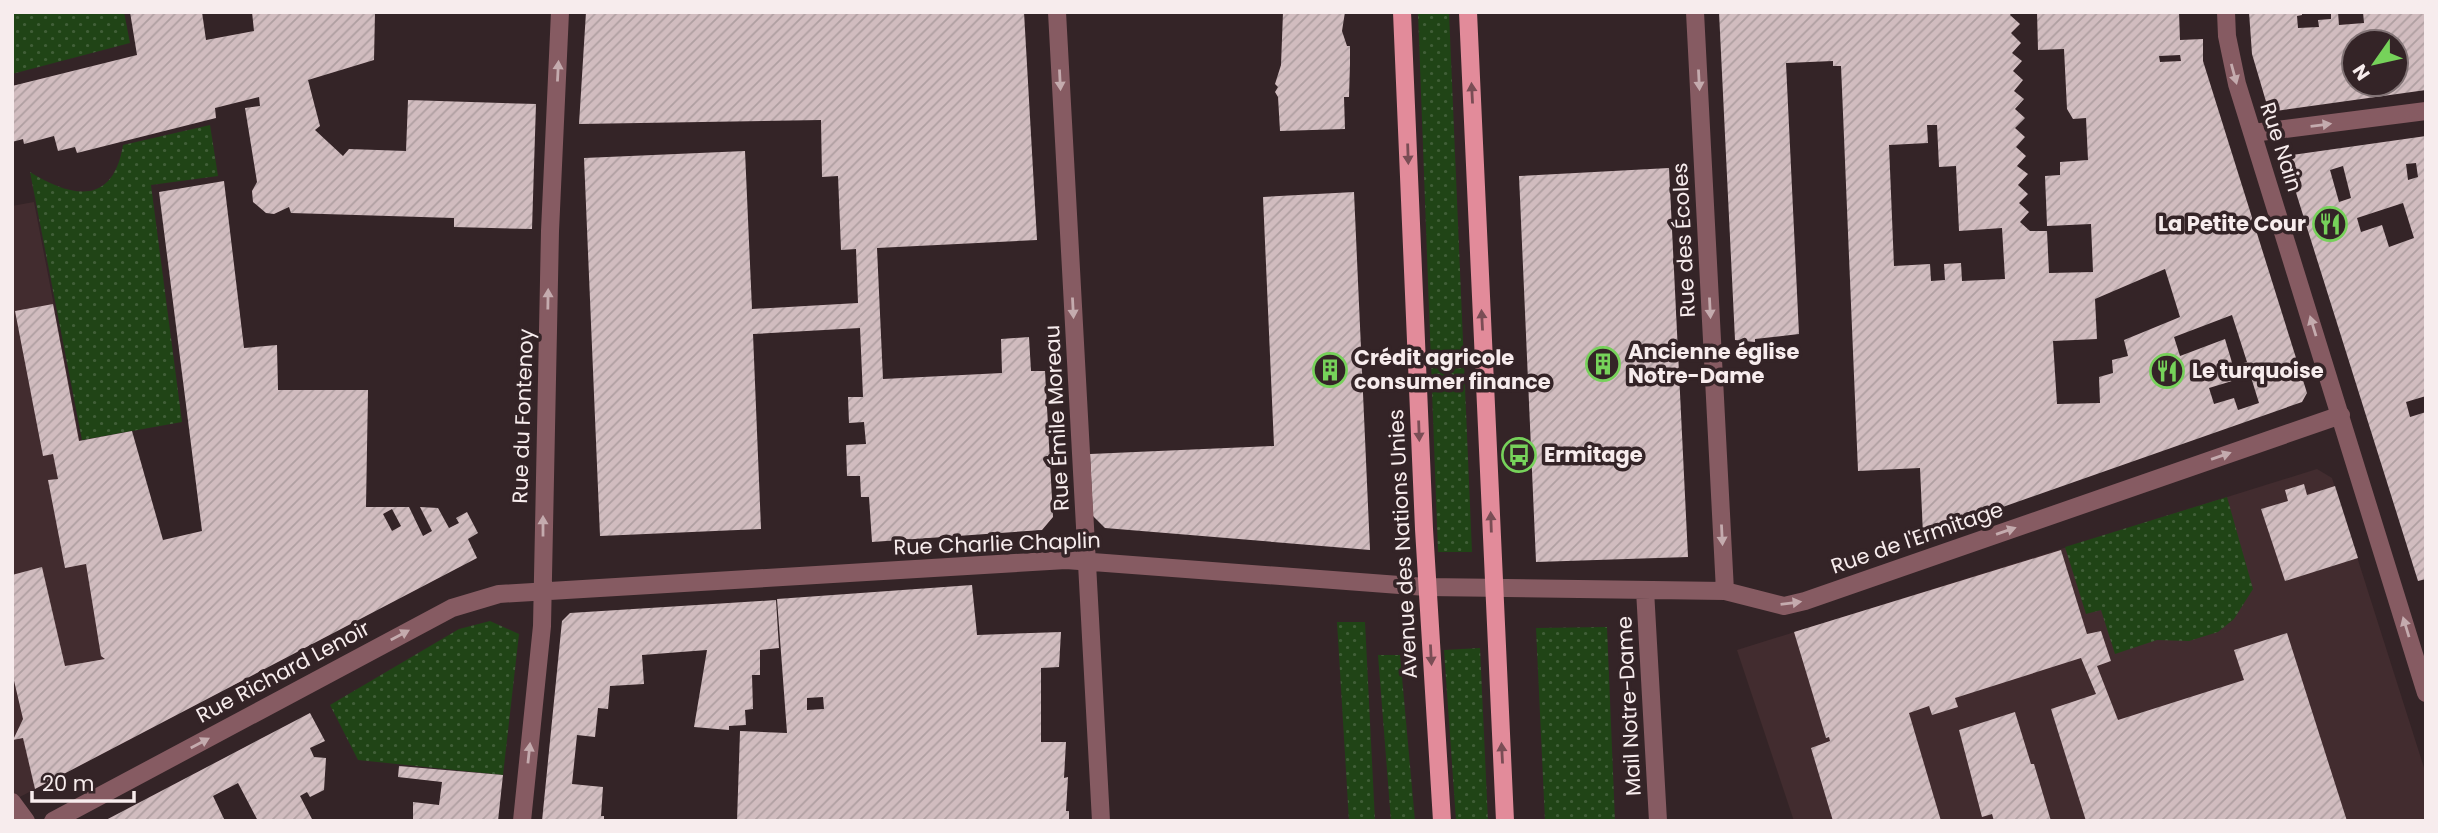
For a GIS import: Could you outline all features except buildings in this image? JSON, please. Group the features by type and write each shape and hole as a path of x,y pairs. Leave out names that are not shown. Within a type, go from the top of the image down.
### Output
{"main road":[{"name":"Avenue des Nations Unies","path":"1402,12 1426,587 1442,821"},
{"path":"1468,12 1505,821"}],"street":[{"name":"Rue du Fontenoy","path":"522,821 543,591 550,231 560,12"},
{"name":"Rue Émile Moreau","path":"1056,12 1101,821"},
{"name":"Rue des Écoles","path":"1695,12 1725,591"},
{"name":"Rue Nain","path":"2226,12 2231,64 2426,693"},
{"path":"2253,133 2426,111"},
{"name":"Rue de l'Ermitage","path":"1494,590 1725,591 1784,606 2341,415"},
{"name":"Rue Charlie Chaplin","path":"543,591 1088,560 1494,590"},
{"name":"Mail Notre-Dame","path":"1646,590 1658,821"},
{"name":"Rue Richard Lenoir","path":"53,821 452,608 499,594 543,591"},
{"path":"12,802 26,821"}],"shaded area":[{"path":"34,202 137,736 12,801 12,206"},
{"path":"2317,469 2332,478 2426,774 2426,821 1794,821 1737,650"}],"green space":[{"path":"13,12 124,12 130,43 12,74"},
{"path":"1418,12 1449,12 1472,552 1438,552"},
{"path":"210,125 218,176 151,185 182,422 82,440 30,172 61,187 89,191 110,179 118,165 123,145"},
{"path":"2227,497 2253,589 2234,619 2218,632 2189,641 2157,640 2115,654 2101,610 2086,614 2065,547"},
{"path":"490,621 519,634 503,775 358,760 330,705 459,629"},
{"path":"1337,622 1365,622 1375,821 1349,821"},
{"path":"1607,627 1615,821 1545,821 1536,628"},
{"path":"1480,648 1488,821 1456,821 1444,650"},
{"path":"1378,655 1400,655 1415,821 1391,821"}],"place":[{"name":"La Petite Cour","path":"2330,224"},
{"name":"Ancienne église Notre-Dame","path":"1603,364"},
{"name":"Crédit agricole consumer finance","path":"1330,370"},
{"name":"Le turquoise","path":"2167,371"},
{"name":"Ermitage","path":"1519,455"}]}
